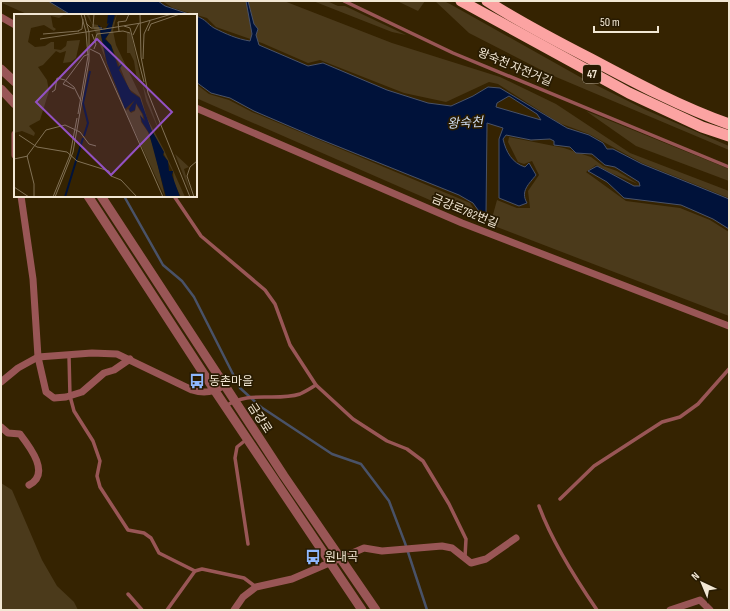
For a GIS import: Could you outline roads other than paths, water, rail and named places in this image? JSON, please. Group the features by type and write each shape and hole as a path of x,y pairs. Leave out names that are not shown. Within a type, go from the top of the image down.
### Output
{"highway":[{"name":"47","path":"461,1 629,93 702,126 729,136"},
{"name":"47","path":"487,1 518,21 620,74 701,114 729,124"}],"street":[{"path":"1,17 14,24"},
{"path":"1,69 14,80"},
{"path":"1,89 14,103"},
{"name":"금강로782번길","path":"197,108 462,223 729,326"},
{"path":"21,197 33,279 38,357 46,392 54,398 70,396 82,392 104,373 114,370 130,359"},
{"name":"금강로","path":"89,197 362,610"},
{"name":"금강로","path":"102,197 225,385 239,399 340,560 376,610"},
{"path":"1,382 18,368 38,357 98,353 117,354 192,390 203,393 215,390 225,385"},
{"path":"1,427 8,433 20,434 37,461 40,469 39,475 34,482 29,485"},
{"path":"234,610 243,597 256,587 292,579 340,560 364,548 382,551 413,547 442,546 452,548 471,563 486,559 516,538"},
{"path":"670,610 700,600 710,610"}],"lane":[{"name":"왕숙천 자전거길","path":"344,1 462,56 521,79 560,98 729,167"},
{"path":"175,197 201,236 265,290 275,304 290,345 316,385 353,419 387,441 407,449 423,461 450,504 466,539 464,557"},
{"path":"69,356 70,396 77,417 94,441 100,461 96,476 100,487 128,530 144,533 151,538 159,553 195,571 202,570 244,578 256,587"},
{"path":"560,499 594,466 662,422 680,416 698,404 729,369"},
{"path":"226,406 239,399 256,396 276,397 300,394 316,385"},
{"path":"247,438 237,447 235,458 248,544"},
{"path":"539,506 544,521 567,562 598,610"},
{"path":"167,610 195,571"},
{"path":"128,594 142,610"}],"water":[{"path":"48,1 158,1 165,6 189,14 69,14"},
{"name":"왕숙천","path":"246,1 248,1 254,24 258,29 256,35 259,45 308,66 323,63 387,90 428,103 451,106 488,87 500,88 567,128 589,135 603,143 607,149 613,149 642,164 729,199 729,229 713,219 681,205 624,198 607,182 588,171 597,166 634,186 640,186 639,182 615,167 605,165 592,154 576,153 570,147 554,145 554,141 550,139 531,140 506,135 503,139 513,160 525,167 529,163 536,175 525,191 524,195 527,203 519,206 499,198 499,139 503,128 487,123 486,215 481,214 473,203 459,195 317,138 254,111 230,98 211,93 197,83 197,16 214,28 236,38 250,41 252,34","holes":["509,96 537,114 541,120 496,107 497,103"]}],"waterway":[{"path":"125,197 163,265 182,281 194,297 240,388 261,407 332,454 361,464 389,501 405,543 427,610"}],"place":[{"name":"동촌마을","path":"197,381"},
{"name":"원내곡","path":"313,557"}]}
